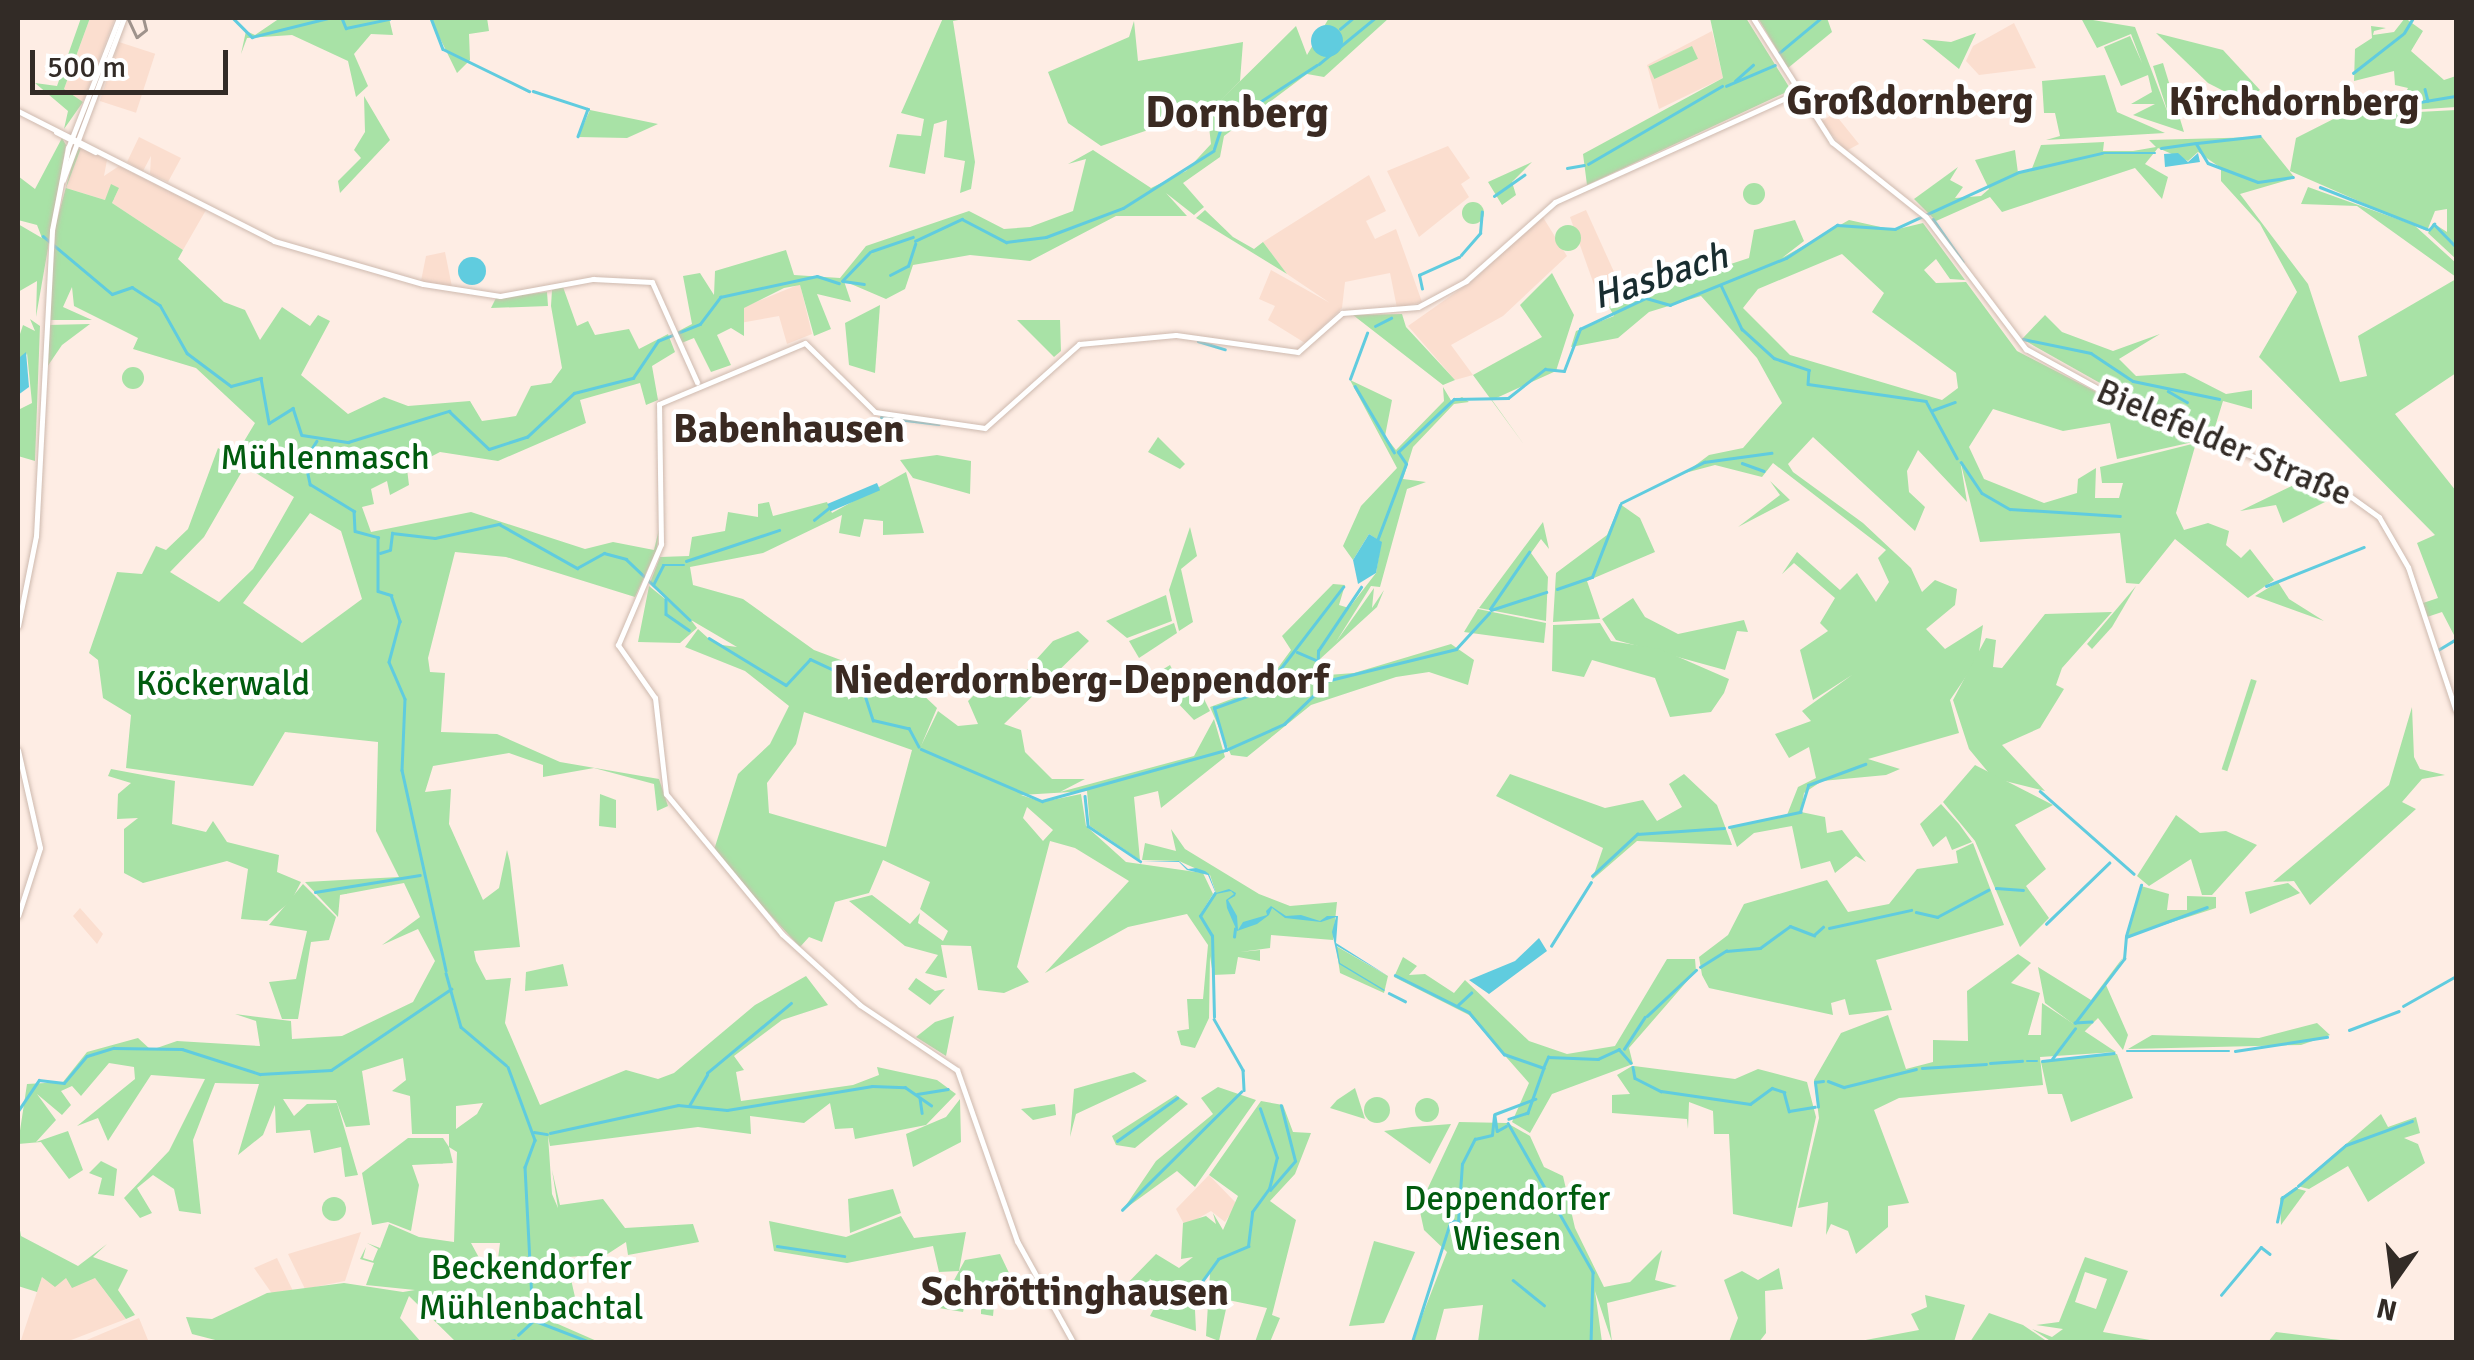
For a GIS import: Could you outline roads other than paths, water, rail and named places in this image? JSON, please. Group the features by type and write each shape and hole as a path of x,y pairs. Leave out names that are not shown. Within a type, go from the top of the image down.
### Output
{"main road":[{"path":"18,626 37,526 52,230 74,140 121,18"},
{"name":"Bielefelder Straße","path":"1753,18 1840,151 1928,219 2005,329 2037,357 2178,431 2368,506 2401,549 2456,711"},
{"path":"1073,1342 1017,1241 956,1070 860,1004 782,934 670,804 655,698 618,645 662,540 658,408 697,382 809,344 874,412 986,428 1079,344 1176,335 1300,352 1339,314 1418,307 1466,281 1555,202 1799,92"},
{"path":"18,111 274,241 423,284 522,294 639,280 658,286 671,335 697,382"},
{"path":"36,120 104,154"},
{"path":"64,132 78,129"},
{"path":"78,129 87,144"},
{"path":"18,750 40,848 18,916"}],"water":[{"path":"1327,25 1338,30 1343,41 1338,52 1327,57 1316,52 1311,41 1316,30"},
{"path":"2178,153 2188,162 2198,153 2200,162 2165,167 2164,154"},
{"path":"472,257 482,261 486,271 482,281 472,285 462,281 458,271 462,261"},
{"path":"26,352 29,387 18,395 20,357"},
{"path":"877,483 880,490 830,511 827,504"},
{"path":"1369,534 1382,542 1376,573 1358,584 1353,560"},
{"path":"1179,861 1188,869 1209,874 1216,893 1229,889 1236,893 1228,900 1237,916 1238,930 1243,922 1267,915 1271,906 1286,916 1301,915 1320,921 1338,916 1336,943 1388,976 1337,946 1340,963 1385,990 1339,964 1332,932 1336,917 1321,922 1285,918 1272,908 1269,915 1257,924 1237,931 1227,908 1226,900 1234,894 1231,891 1216,894 1208,875 1187,870 1179,862 1142,862"},
{"path":"1539,938 1547,951 1489,994 1469,980 1515,961"}],"waterway":[{"path":"233,18 252,37 328,18"},
{"path":"342,18 346,28 389,19"},
{"path":"431,18 443,49 529,91"},
{"path":"1340,29 1353,18"},
{"path":"1319,64 1375,18"},
{"path":"1779,53 1821,18"},
{"path":"2404,33 2413,18"},
{"path":"2353,73 2403,34"},
{"path":"1214,149 1221,127 1317,65"},
{"path":"1735,81 1753,65"},
{"path":"1726,86 1775,65"},
{"path":"1588,164 1722,86"},
{"path":"2425,89 2428,101"},
{"path":"533,91 588,109 578,136"},
{"path":"2396,106 2456,96"},
{"path":"2333,113 2362,106"},
{"path":"2197,143 2260,136"},
{"path":"2161,148 2196,143 2208,163 2258,182 2293,177"},
{"path":"915,241 962,219 1006,242 1046,237 1123,208 1213,151"},
{"name":"Hasbach","path":"1377,541 1406,464 1398,452 1454,399 1508,398 1545,369 1564,371 1580,329 1646,298 1670,305 1786,258 1837,225 1895,229 2019,172 2102,153 2155,153"},
{"path":"1567,168 1584,165"},
{"path":"1494,196 1524,175"},
{"path":"2320,187 2427,229"},
{"path":"1461,255 1480,233 1482,212"},
{"path":"1933,219 1963,262"},
{"path":"2429,230 2434,224 2456,247"},
{"path":"43,236 112,294 132,287 160,305 187,353 231,386 261,378 269,423 293,408 302,435 348,442 449,411 489,449 527,437 574,393 633,378 658,341 700,324 720,297 817,276 839,283"},
{"path":"872,251 913,237"},
{"path":"890,275 908,266 915,244"},
{"path":"842,281 870,252"},
{"path":"1422,289 1419,275 1459,257"},
{"path":"843,281 864,284"},
{"path":"1721,285 1742,329 1774,358 1809,370 1808,384 1926,401 1957,458"},
{"path":"1375,326 1391,318"},
{"path":"1350,379 1367,333"},
{"path":"2023,339 2091,353 2133,381 2219,399"},
{"path":"1198,341 1225,349"},
{"path":"1355,386 1394,452"},
{"path":"2168,391 2187,402"},
{"path":"1933,410 1955,402"},
{"path":"881,417 939,424"},
{"path":"317,441 305,460 310,484 354,511 355,531 378,537 378,591 391,595 400,621 389,662 405,699 402,770 446,970"},
{"path":"1621,503 1704,462 1771,453"},
{"path":"1961,462 1982,493 2010,509 2120,516"},
{"path":"1742,463 1764,471"},
{"path":"1557,589 1592,577 1620,505"},
{"path":"814,520 829,508"},
{"path":"380,553 390,550 392,533 435,538 499,524 577,568 604,553 626,559 690,620"},
{"path":"686,561 779,530"},
{"path":"2266,586 2364,547"},
{"path":"1490,609 1529,552"},
{"path":"653,585 663,565 684,565"},
{"path":"1226,749 1214,708 1264,690 1343,587"},
{"name":"Hasbach","path":"921,749 1042,801 1226,750 1284,724 1317,692 1318,651 1361,587"},
{"path":"1491,610 1546,592"},
{"path":"666,599 666,614 689,630"},
{"path":"1322,682 1456,649 1489,613"},
{"path":"709,638 786,685 810,659 836,671 863,689 873,720 909,728 919,747"},
{"path":"2438,650 2456,639"},
{"path":"1297,652 1316,660"},
{"path":"1729,827 1800,812 1808,785 1865,764"},
{"path":"2040,791 2134,874"},
{"path":"1085,796 1088,826 1140,861"},
{"path":"1592,876 1637,834 1724,828"},
{"path":"2046,924 2109,863"},
{"path":"315,892 420,875"},
{"path":"1551,946 1591,882"},
{"path":"2126,936 2141,885"},
{"path":"1996,888 2023,890"},
{"path":"1916,912 1937,917 1988,890"},
{"path":"1214,1017 1212,936 1200,916 1215,893"},
{"path":"2092,1022 2075,1023 2124,959 2126,937 2207,907"},
{"path":"1829,928 1911,910"},
{"path":"1700,967 1726,951 1760,948 1790,926 1814,935 1823,927"},
{"path":"1234,937 1235,929"},
{"path":"1647,1016 1696,970"},
{"path":"446,973 461,1027 506,1065"},
{"path":"1395,975 1469,1012 1504,1054 1544,1068 1528,1113 1509,1119"},
{"path":"2403,1006 2456,976"},
{"path":"18,1111 39,1080 64,1083 87,1056 114,1048 182,1049 260,1074 331,1070 451,989"},
{"path":"1389,993 1405,1001"},
{"path":"1458,1005 1471,993"},
{"path":"707,1073 791,1003"},
{"path":"2349,1030 2399,1011"},
{"path":"1624,1049 1645,1017"},
{"path":"1214,1019 1243,1070 1244,1090"},
{"path":"2052,1059 2075,1029"},
{"path":"2235,1051 2327,1037"},
{"path":"1544,1066 1548,1057 1598,1059 1619,1049 1631,1063"},
{"path":"2127,1051 2229,1051"},
{"path":"2042,1061 2114,1053"},
{"path":"1990,1063 2022,1061"},
{"path":"2027,1061 2037,1061"},
{"path":"1922,1068 1986,1064"},
{"path":"508,1067 535,1140 525,1167 533,1320"},
{"path":"1633,1067 1635,1078 1661,1091 1750,1104 1772,1088 1784,1092 1789,1111 1815,1107"},
{"path":"1828,1081 1844,1087 1916,1069"},
{"path":"689,1106 707,1075"},
{"path":"1818,1107 1815,1082 1823,1081"},
{"path":"550,1133 678,1105 727,1110 872,1086 905,1087 931,1105"},
{"path":"917,1094 948,1089"},
{"path":"1122,1210 1241,1092"},
{"path":"920,1098 922,1113"},
{"path":"1117,1141 1177,1098"},
{"path":"1495,1114 1535,1099"},
{"path":"1270,1190 1295,1161 1281,1106"},
{"path":"1198,1287 1218,1259 1248,1246 1252,1212 1269,1189 1277,1158 1260,1109"},
{"path":"1412,1342 1451,1220 1458,1222 1462,1164 1475,1139 1492,1135 1494,1115"},
{"path":"1495,1116 1497,1131 1506,1126"},
{"path":"2298,1186 2346,1145 2412,1121"},
{"path":"1508,1123 1593,1272 1591,1342"},
{"path":"534,1132 547,1134"},
{"path":"2277,1222 2282,1198 2296,1188"},
{"path":"777,1246 844,1256"},
{"path":"2221,1295 2261,1247 2270,1254"},
{"path":"1513,1280 1544,1305"},
{"path":"533,1320 590,1342"},
{"path":"518,1335 532,1322"},
{"path":"506,1342 514,1340"},
{"path":"397,1342 412,1342"}],"tram line":[{"path":"128,18 137,37 146,30 143,18"}],"district":[{"name":"Großdornberg","path":"1910,101"},
{"name":"Kirchdornberg","path":"2294,102"},
{"name":"Dornberg","path":"1237,113"},
{"name":"Babenhausen","path":"789,429"},
{"name":"Niederdornberg-Deppendorf","path":"1081,680"},
{"name":"Schröttinghausen","path":"1075,1292"}],"park label":[{"name":"Mühlenmasch","path":"325,458"},
{"name":"Köckerwald","path":"223,684"},
{"name":"Deppendorfer Wiesen","path":"1507,1219"},
{"name":"Beckendorfer Mühlenbachtal","path":"531,1288"}]}
